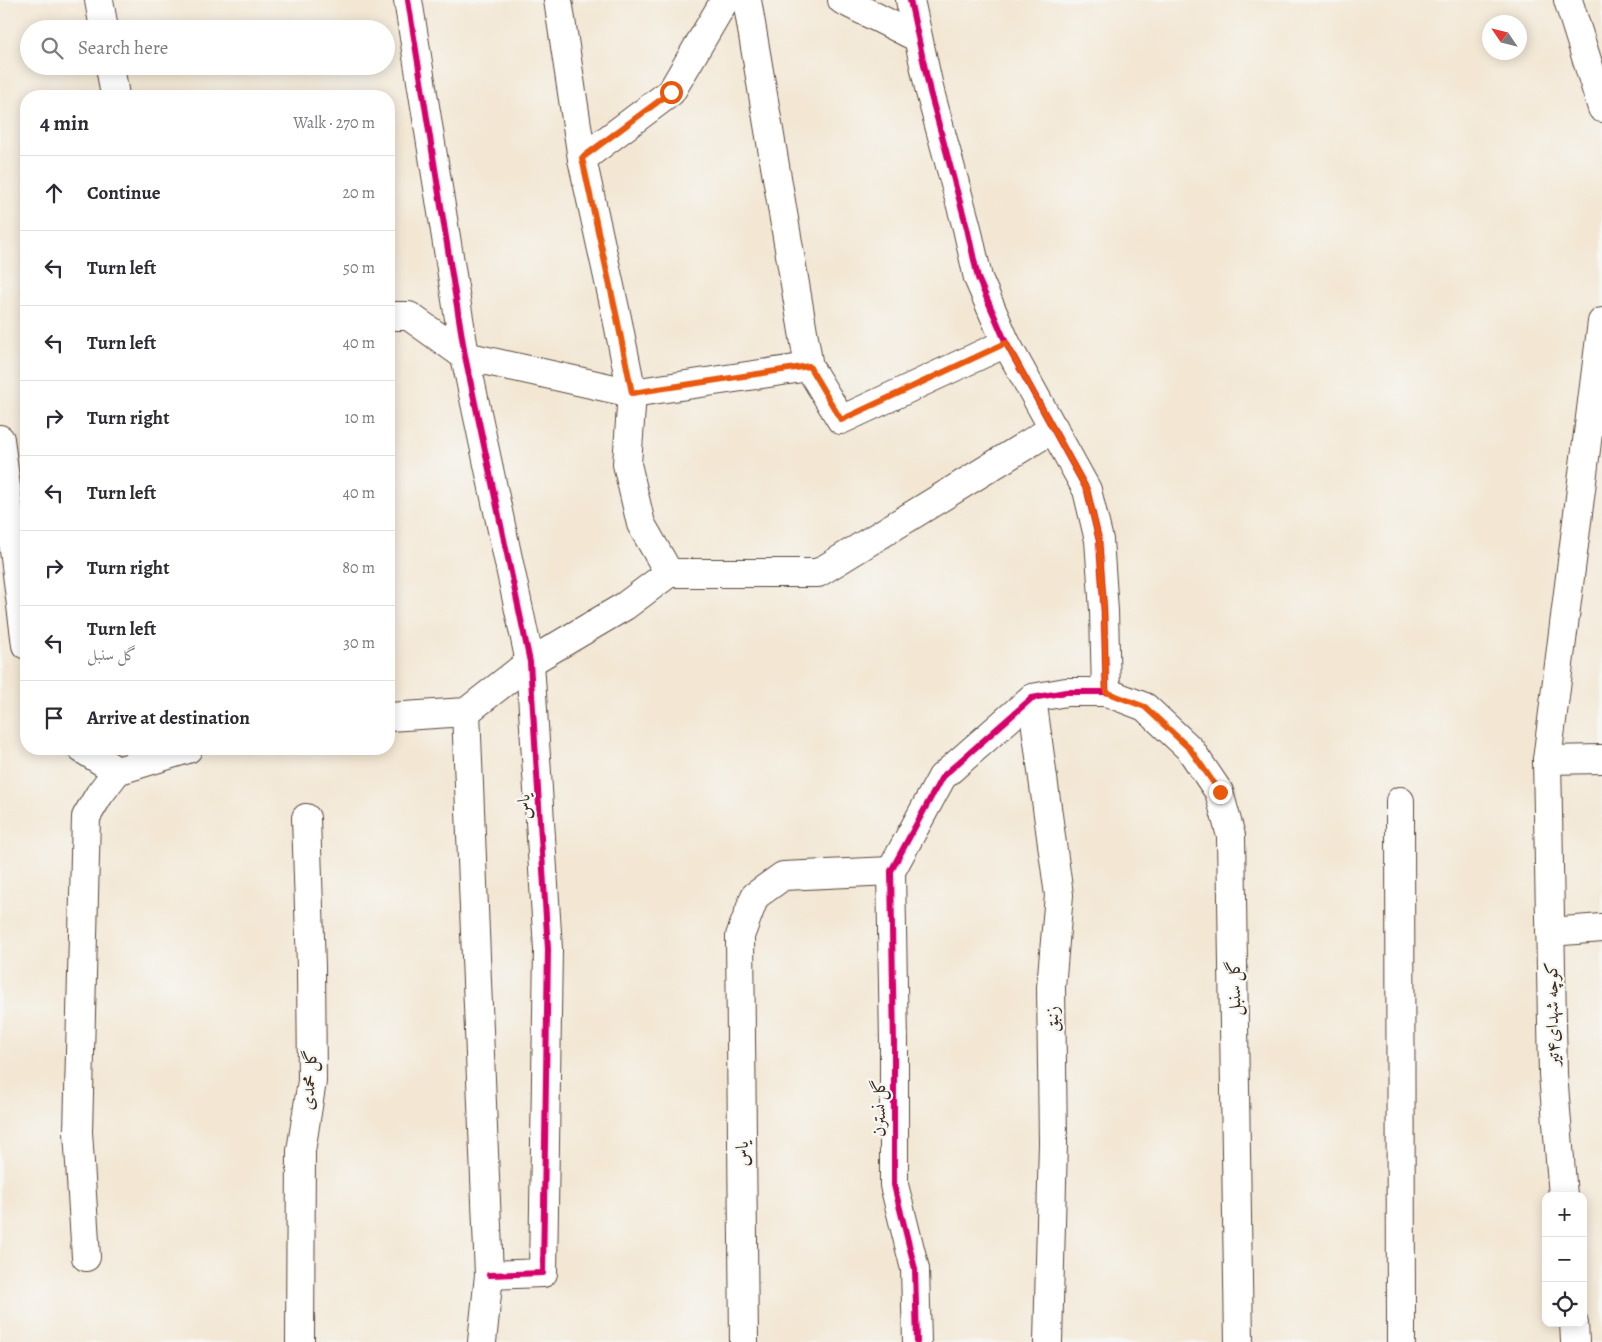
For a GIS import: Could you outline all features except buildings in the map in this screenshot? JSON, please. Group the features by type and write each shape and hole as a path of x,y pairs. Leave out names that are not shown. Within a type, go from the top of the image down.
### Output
{"street":[{"path":"99,0 102,20"},
{"name":"یاس","path":"408,0 465,356 530,662 548,949 543,1273 489,1274"},
{"path":"558,0 582,158 632,393 627,464 641,524 669,573"},
{"path":"582,158 671,92 725,0"},
{"path":"747,0 809,366 841,420 1006,343"},
{"path":"842,0 918,38"},
{"path":"891,871 942,777 1032,698 1066,692 1106,692 1104,611 1099,540 1087,490 1006,343 978,278 967,228 930,92 910,0"},
{"path":"1568,0 1602,108"},
{"path":"112,75 114,90"},
{"path":"395,316 409,316 465,356 632,393 809,366"},
{"name":"کوچه شهدای۴تیر","path":"1563,1192 1552,1074 1547,760 1602,322"},
{"path":"395,717 466,712 530,662 625,606 669,573 818,573 1054,428"},
{"path":"0,439 20,597"},
{"name":"گل سنبل","path":"1106,692 1145,707 1190,749 1220,792 1232,836 1239,1342"},
{"name":"زنبق","path":"1032,698 1059,896 1051,987 1053,1143 1048,1342"},
{"path":"466,712 489,1274 482,1342"},
{"path":"92,755 117,771"},
{"path":"86,1257 78,1132 86,817 99,795 117,771 169,755"},
{"path":"1547,760 1602,760"},
{"path":"1400,801 1401,1342"},
{"name":"گل محمدی","path":"300,1342 302,1151 312,1081 311,939 306,818"},
{"name":"یاس","path":"744,1342 740,936 755,896 782,876 891,871"},
{"name":"گل نسترن","path":"891,871 894,1185 915,1269 917,1342"},
{"path":"1550,932 1602,928"},
{"path":"1574,1327 1576,1342"}],"cycle path":[{"path":"408,0 465,356 530,662 548,949 543,1273 489,1275"},
{"path":"910,0 930,92 967,228 978,278 1006,343 1087,490 1099,540 1104,611 1106,692 1066,692 1032,698 942,777 891,871 894,1185 915,1269 917,1342"}],"route":[{"path":"671,92 582,158 632,393 809,366 841,420 1006,343 1087,490 1099,540 1104,611 1106,692 1145,707 1190,749 1220,792"}]}
